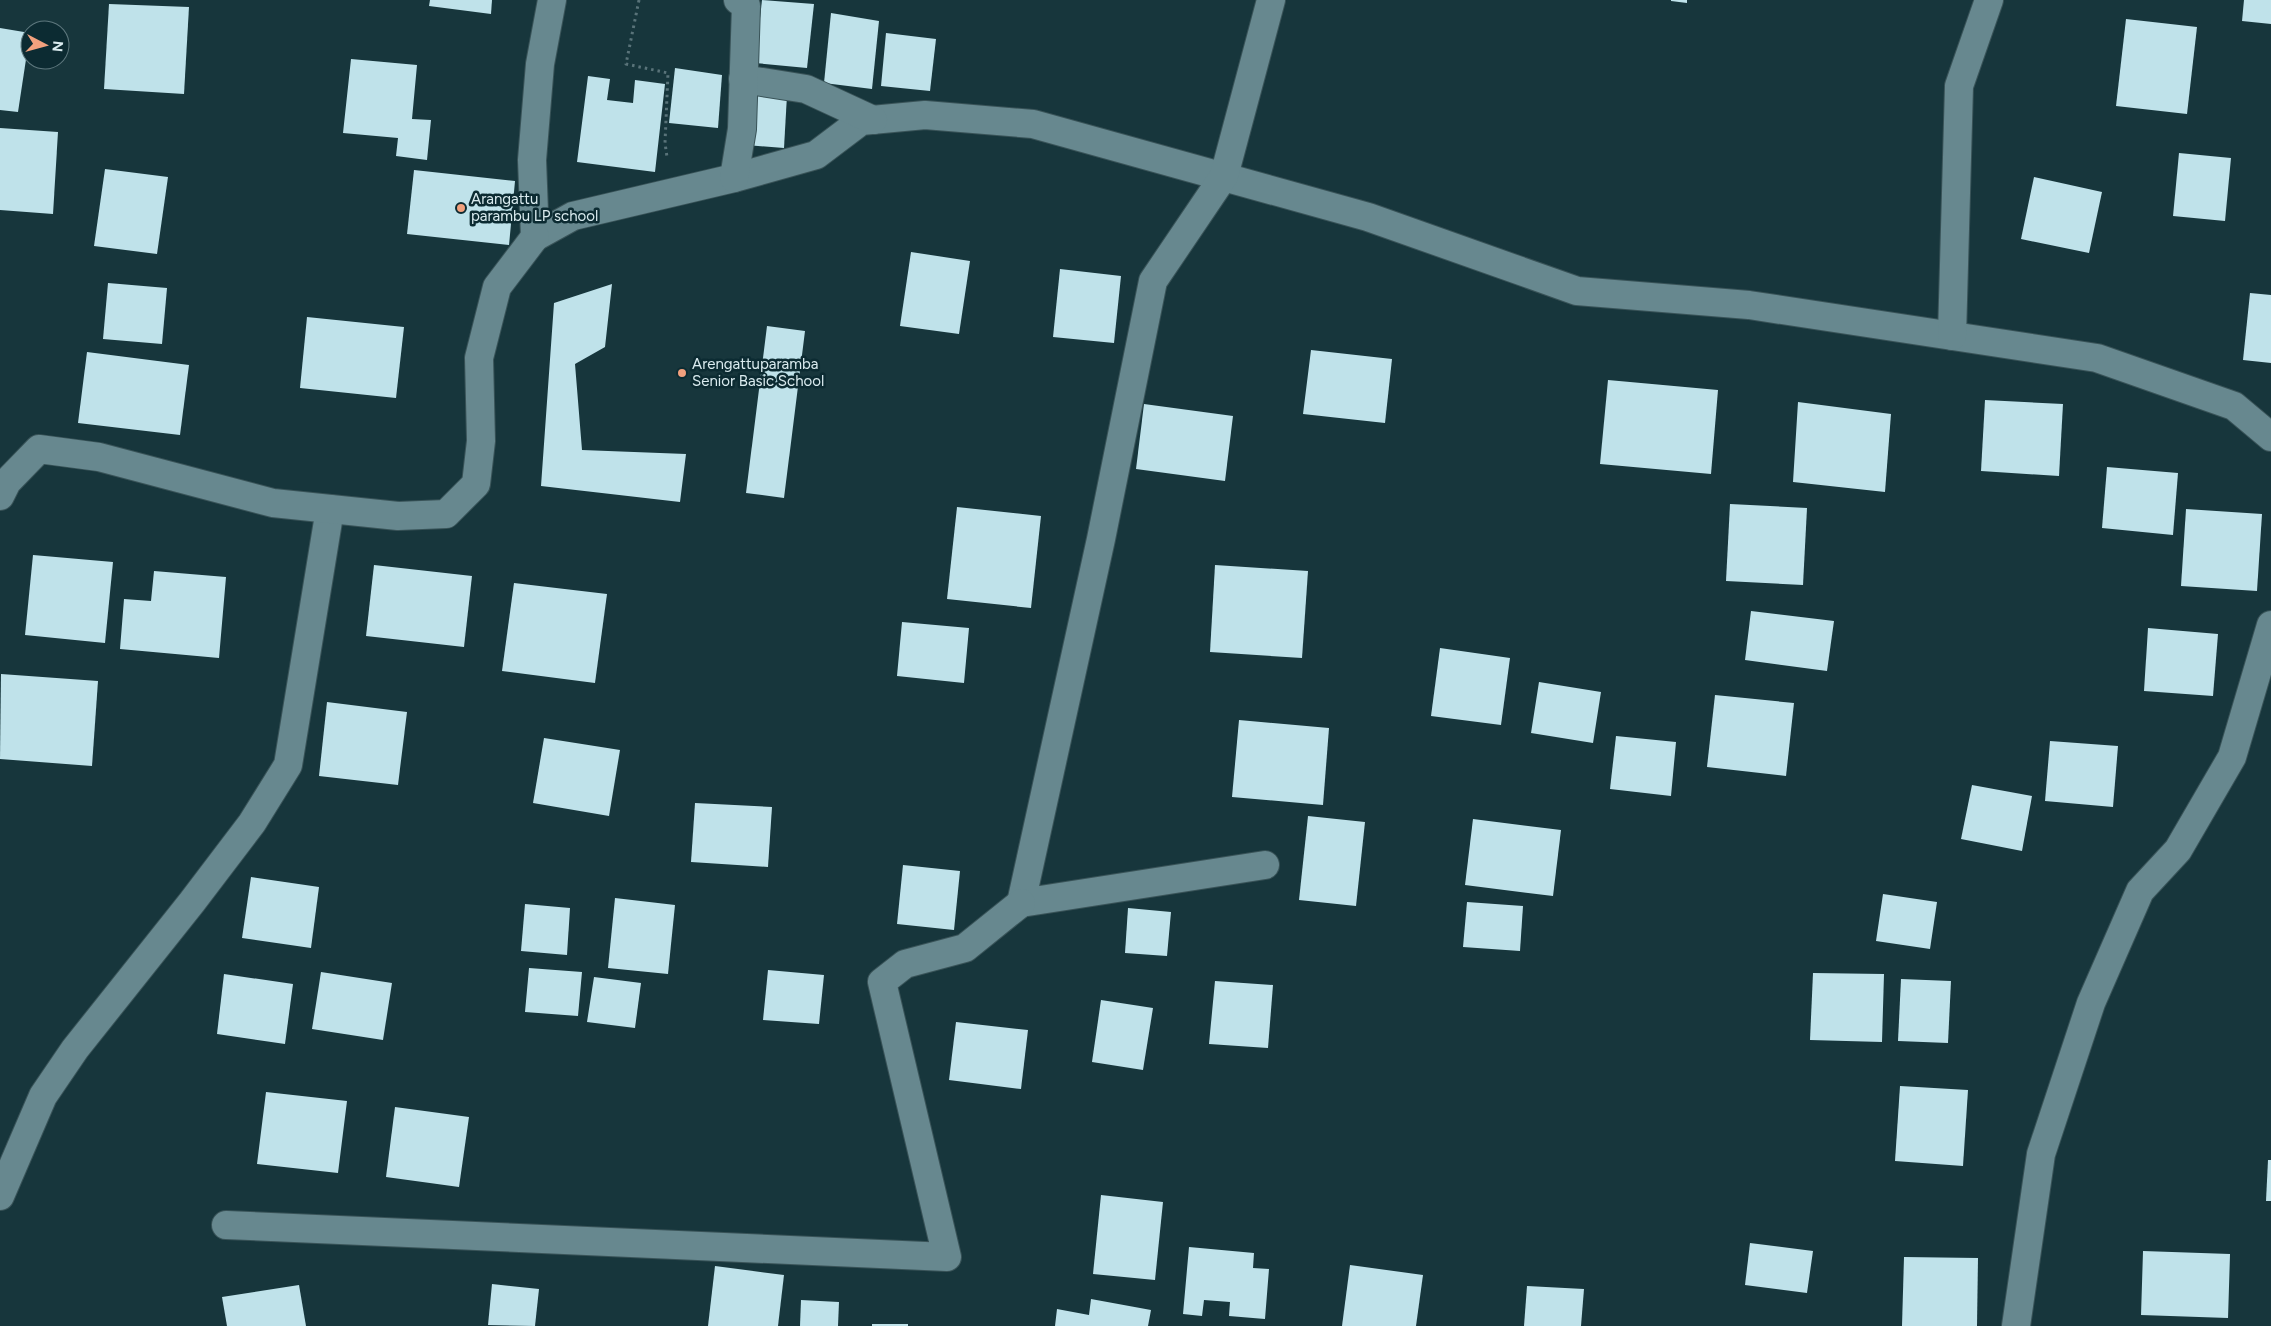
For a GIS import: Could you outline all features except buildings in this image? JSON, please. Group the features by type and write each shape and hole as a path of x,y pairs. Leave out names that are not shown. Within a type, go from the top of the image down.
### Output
{"street":[{"path":"535,237 532,160 540,64 552,0"},
{"path":"734,178 742,129 746,6 738,0"},
{"path":"1021,903 1101,539 1154,281 1224,176 1271,0"},
{"path":"1952,336 1959,86 1989,0"},
{"path":"744,79 806,89 873,120"},
{"path":"0,496 8,482 40,448 99,457 273,502 398,516 446,514 476,484 480,441 479,358 497,286 535,237 573,216 734,178 816,154 861,121 925,115 1033,124 1368,217 1577,291 1749,305 2097,358 2234,406 2271,437"},
{"path":"0,1196 43,1096 75,1049 192,902 252,822 288,765 330,508"},
{"path":"2016,1326 2041,1154 2091,1004 2140,891 2178,850 2232,757 2271,624"},
{"path":"226,1226 947,1257 882,982 905,964 965,948 1021,903 1265,865"}],"path":[{"path":"639,0 626,64 668,73 665,143 673,192"}],"place":[{"name":"Arangattu parambu LP school","path":"461,208"},
{"name":"Arengattuparamba Senior Basic School","path":"682,373"}]}
